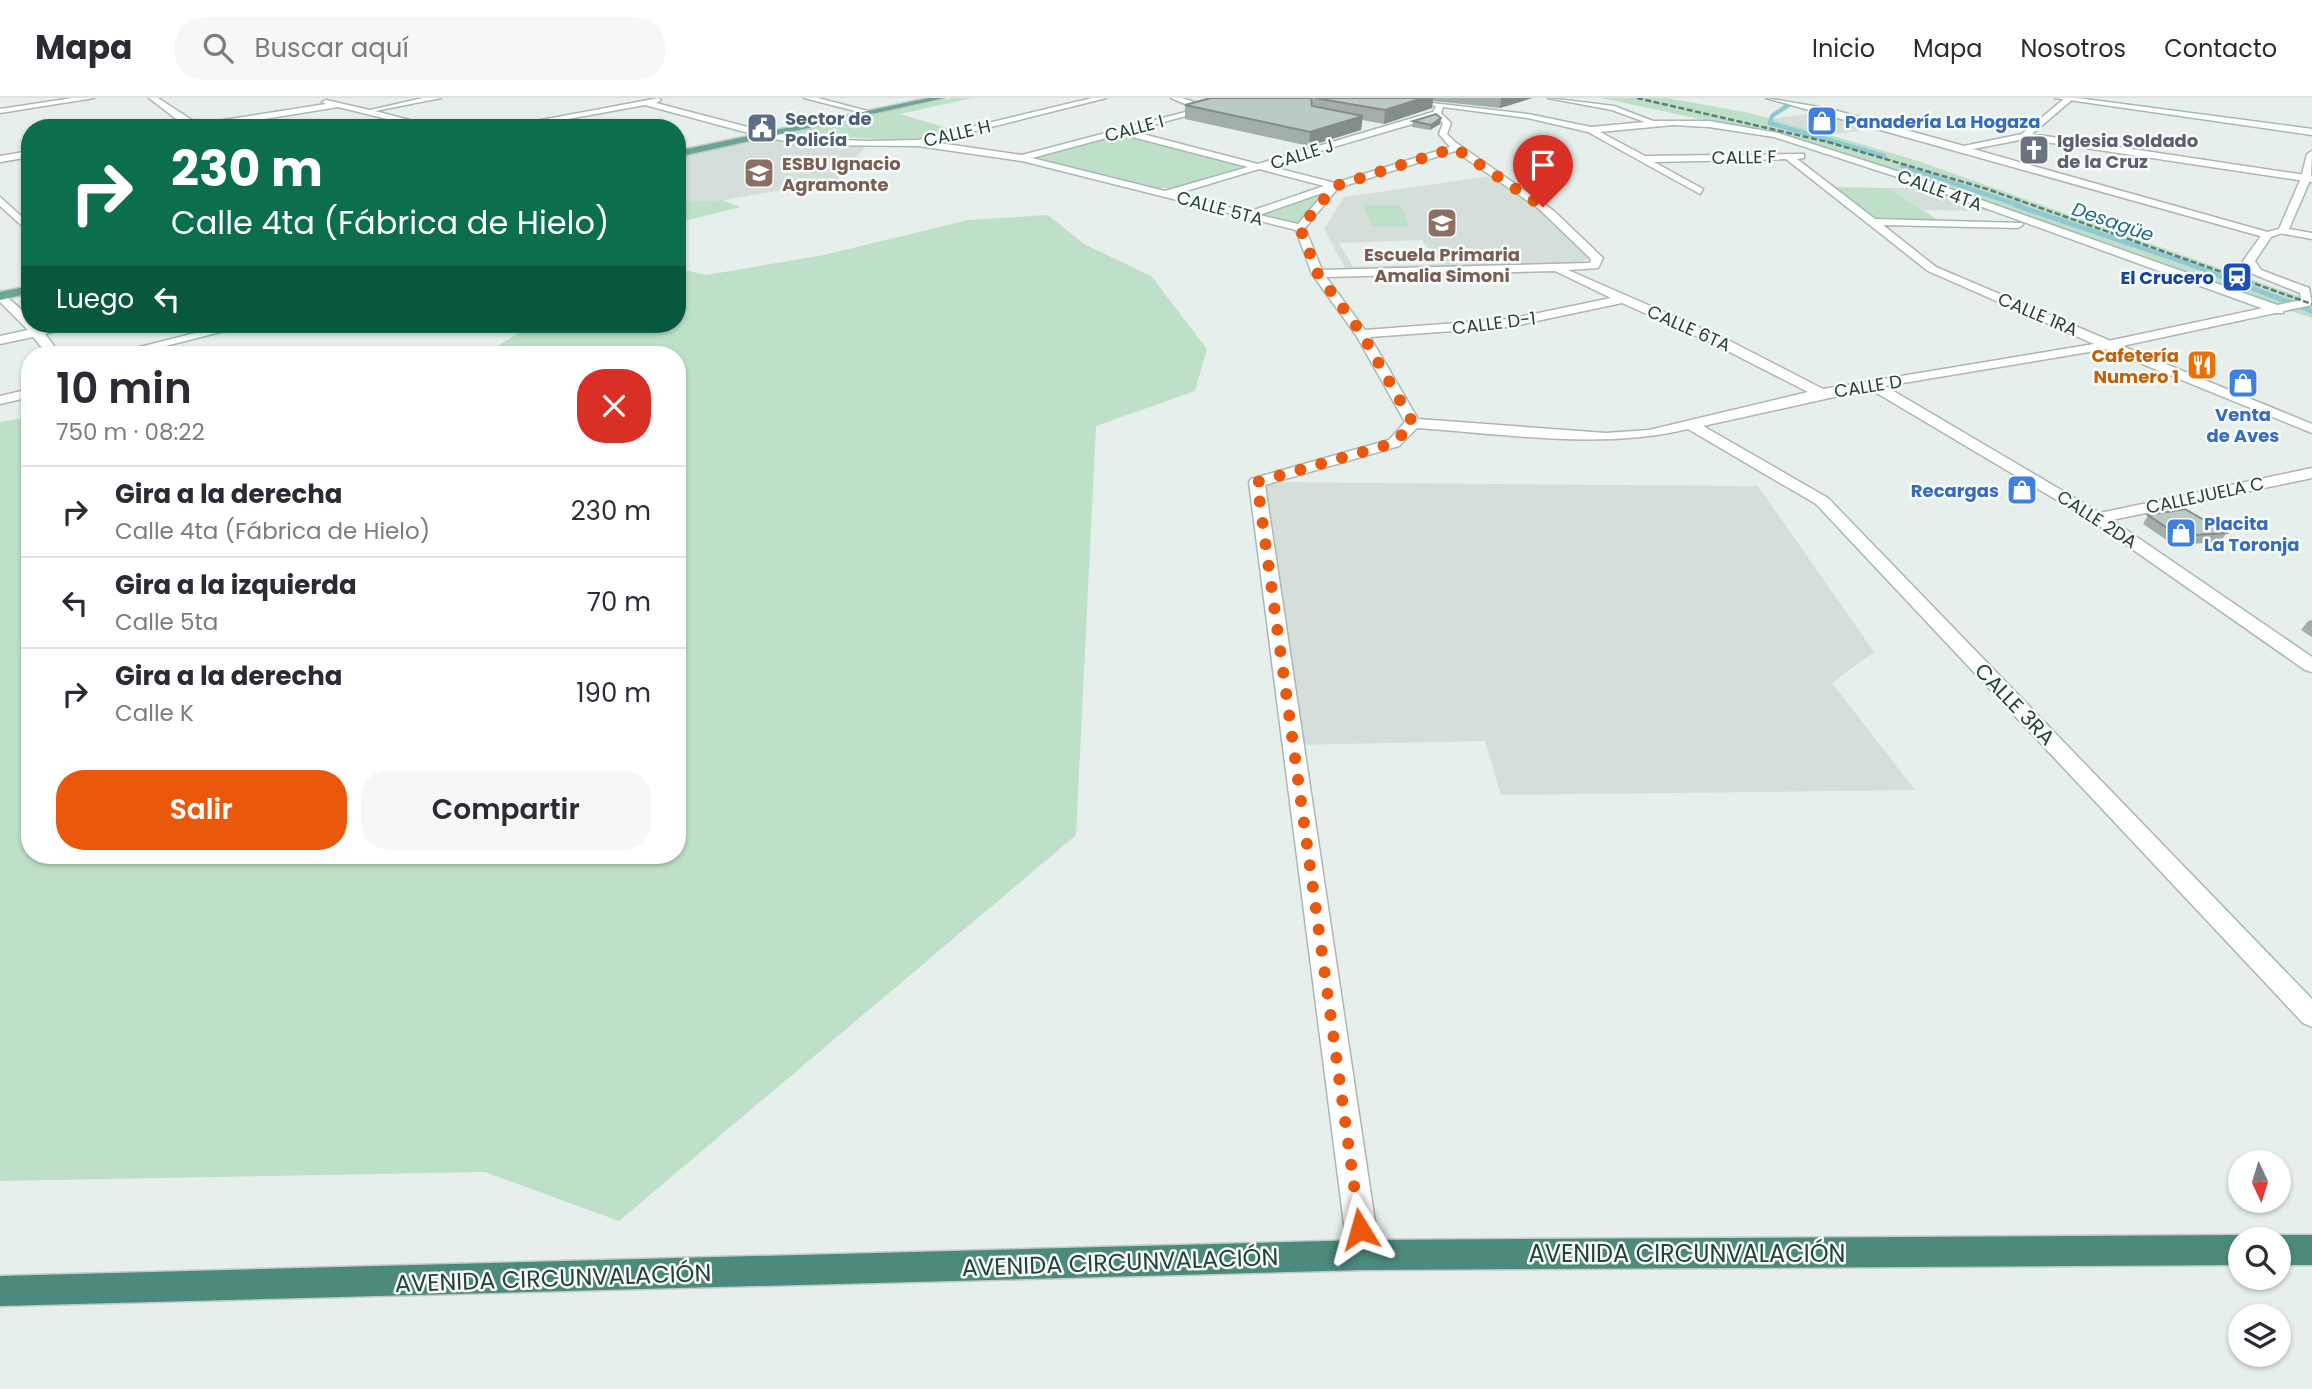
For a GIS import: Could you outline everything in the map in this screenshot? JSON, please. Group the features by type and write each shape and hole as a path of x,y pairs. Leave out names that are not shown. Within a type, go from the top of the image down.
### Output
{"highway":[{"name":"AVENIDA CIRCUNVALACIÓN","path":"0,1291 1364,1255 2228,1250"},
{"path":"2291,1250 2312,1250"}],"main road":[{"path":"686,152 940,98"},
{"path":"0,295 21,291"}],"street":[{"path":"0,111 90,98"},
{"path":"153,98 183,119"},
{"path":"307,98 401,119"},
{"path":"366,110 437,98"},
{"path":"552,119 666,98"},
{"path":"808,98 871,113"},
{"name":"CALLE H","path":"644,102 767,135 813,142 919,143 1101,98"},
{"path":"1175,98 1205,109"},
{"name":"CALLE I","path":"1022,158 1247,98"},
{"path":"1392,98 1438,110 1528,116 1591,130 1700,191"},
{"path":"1552,98 1614,108 1658,123"},
{"path":"1770,98 1794,100 2267,235 2283,231 2312,236"},
{"path":"2025,136 2066,98 2312,132"},
{"path":"252,119 338,105"},
{"path":"1318,274 1594,266 1597,258 1536,201 1455,148 1443,134 1447,123 1438,110"},
{"name":"CALLE J","path":"1167,194 1382,130 1438,110"},
{"name":"CALLE 4TA","path":"1591,130 1658,123 1709,124 1774,135 2284,309"},
{"path":"1359,125 1382,130"},
{"path":"1121,131 1335,186"},
{"path":"1964,148 2025,136 2309,178"},
{"name":"CALLE 5TA","path":"919,143 1022,158 1300,228"},
{"path":"1248,215 1455,148"},
{"path":"2283,231 2309,178 2312,154"},
{"path":"0,159 21,156"},
{"name":"CALLE 1RA","path":"1789,156 1932,270 2312,429"},
{"name":"CALLE F","path":"1646,159 1842,156"},
{"path":"1335,186 1300,228 1318,274 1362,334 1413,423 1394,443 1257,482 1364,1255"},
{"path":"0,200 21,215"},
{"path":"1871,222 2034,225"},
{"path":"2267,235 2249,261 2257,272 2307,296"},
{"name":"CALLE 6TA","path":"1554,268 1721,342 1821,393"},
{"path":"0,295 21,315"},
{"name":"CALLE D","path":"1413,423 1606,437 1649,434 1821,393 2108,345 2284,309 2307,296"},
{"name":"CALLE D-1","path":"1362,334 1509,323 1624,299"},
{"path":"0,341 21,331"},
{"path":"154,346 208,333"},
{"name":"CALLE 2DA","path":"1873,385 2098,518 2312,666"},
{"path":"0,400 21,395"},
{"name":"CALLE 3RA","path":"1691,425 1822,501 2312,1016"},
{"name":"CALLEJUELA C","path":"2098,518 2312,473"}],"shaded area":[{"name":"Panadería La Hogaza","path":"1830,111 1888,127 1827,135 1770,119"},
{"name":"ESBU Ignacio Agramonte","path":"767,135 868,144 836,181 723,200 686,202 686,152"},
{"name":"Escuela Primaria Amalia Simoni","path":"1491,176 1551,217 1589,258 1581,263 1345,268 1324,229 1344,197","holes":["1422,240 1440,264 1353,267 1339,243"]},
{"path":"1890,188 1933,188 1992,211 1924,210"},
{"path":"1257,482 1758,486 1874,652 1832,683 1915,790 1501,795 1485,741 1293,745"}],"green space":[{"path":"952,98 972,98 900,114 957,131 916,141 784,134"},
{"path":"1601,98 1667,98 1750,113 1918,161 2312,301 2312,318 2033,224 1932,184 1775,135"},
{"path":"1126,134 1251,167 1179,188 1150,188 1032,158"},
{"path":"1335,186 1300,228 1248,215"},
{"path":"1831,187 1890,188 1939,221 1873,220"},
{"path":"723,200 740,207 686,221 686,202"},
{"path":"1363,205 1400,205 1410,226 1372,226"},
{"path":"1048,215 1084,244 1151,276 1207,349 1195,391 1096,426 1076,835 619,1221 485,1172 0,1181 0,422 21,418 21,864 686,864 686,346 498,346 518,333 686,333 686,272 706,275 824,255 968,220"}],"building":[{"path":"1211,98 1311,98 1312,106 1363,116 1310,132 1185,105"},
{"path":"1315,98 1423,98 1385,110"},
{"path":"1436,114 1441,118 1431,125 1413,121"},
{"path":"2185,509 2226,533 2179,536 2148,515"}],"waterway":[{"name":"Desagüe","path":"1790,104 1772,116 1770,123 1884,156"},
{"name":"Desagüe","path":"1902,166 2021,206"},
{"name":"Desagüe","path":"2015,205 2184,262 2312,311"}],"railway":[{"path":"1637,98 1828,142 1987,189 2312,304"}],"place":[{"name":"Panadería La Hogaza","path":"1822,121"},
{"name":"Sector de Policía","path":"762,128"},
{"name":"Iglesia Soldado de la Cruz","path":"2034,150"},
{"name":"ESBU Ignacio Agramonte","path":"759,173"},
{"name":"Escuela Primaria Amalia Simoni","path":"1442,223"},
{"name":"El Crucero","path":"2237,277"},
{"name":"Cafetería Numero 1","path":"2202,365"},
{"name":"Venta de Aves","path":"2243,383"},
{"name":"Recargas","path":"2022,490"},
{"name":"Placita La Toronja","path":"2181,533"}],"route":[{"path":"1360,1229 1257,482 1394,443 1413,423 1362,334 1318,274 1300,228 1335,186 1455,148 1460,154 1543,207"}]}
